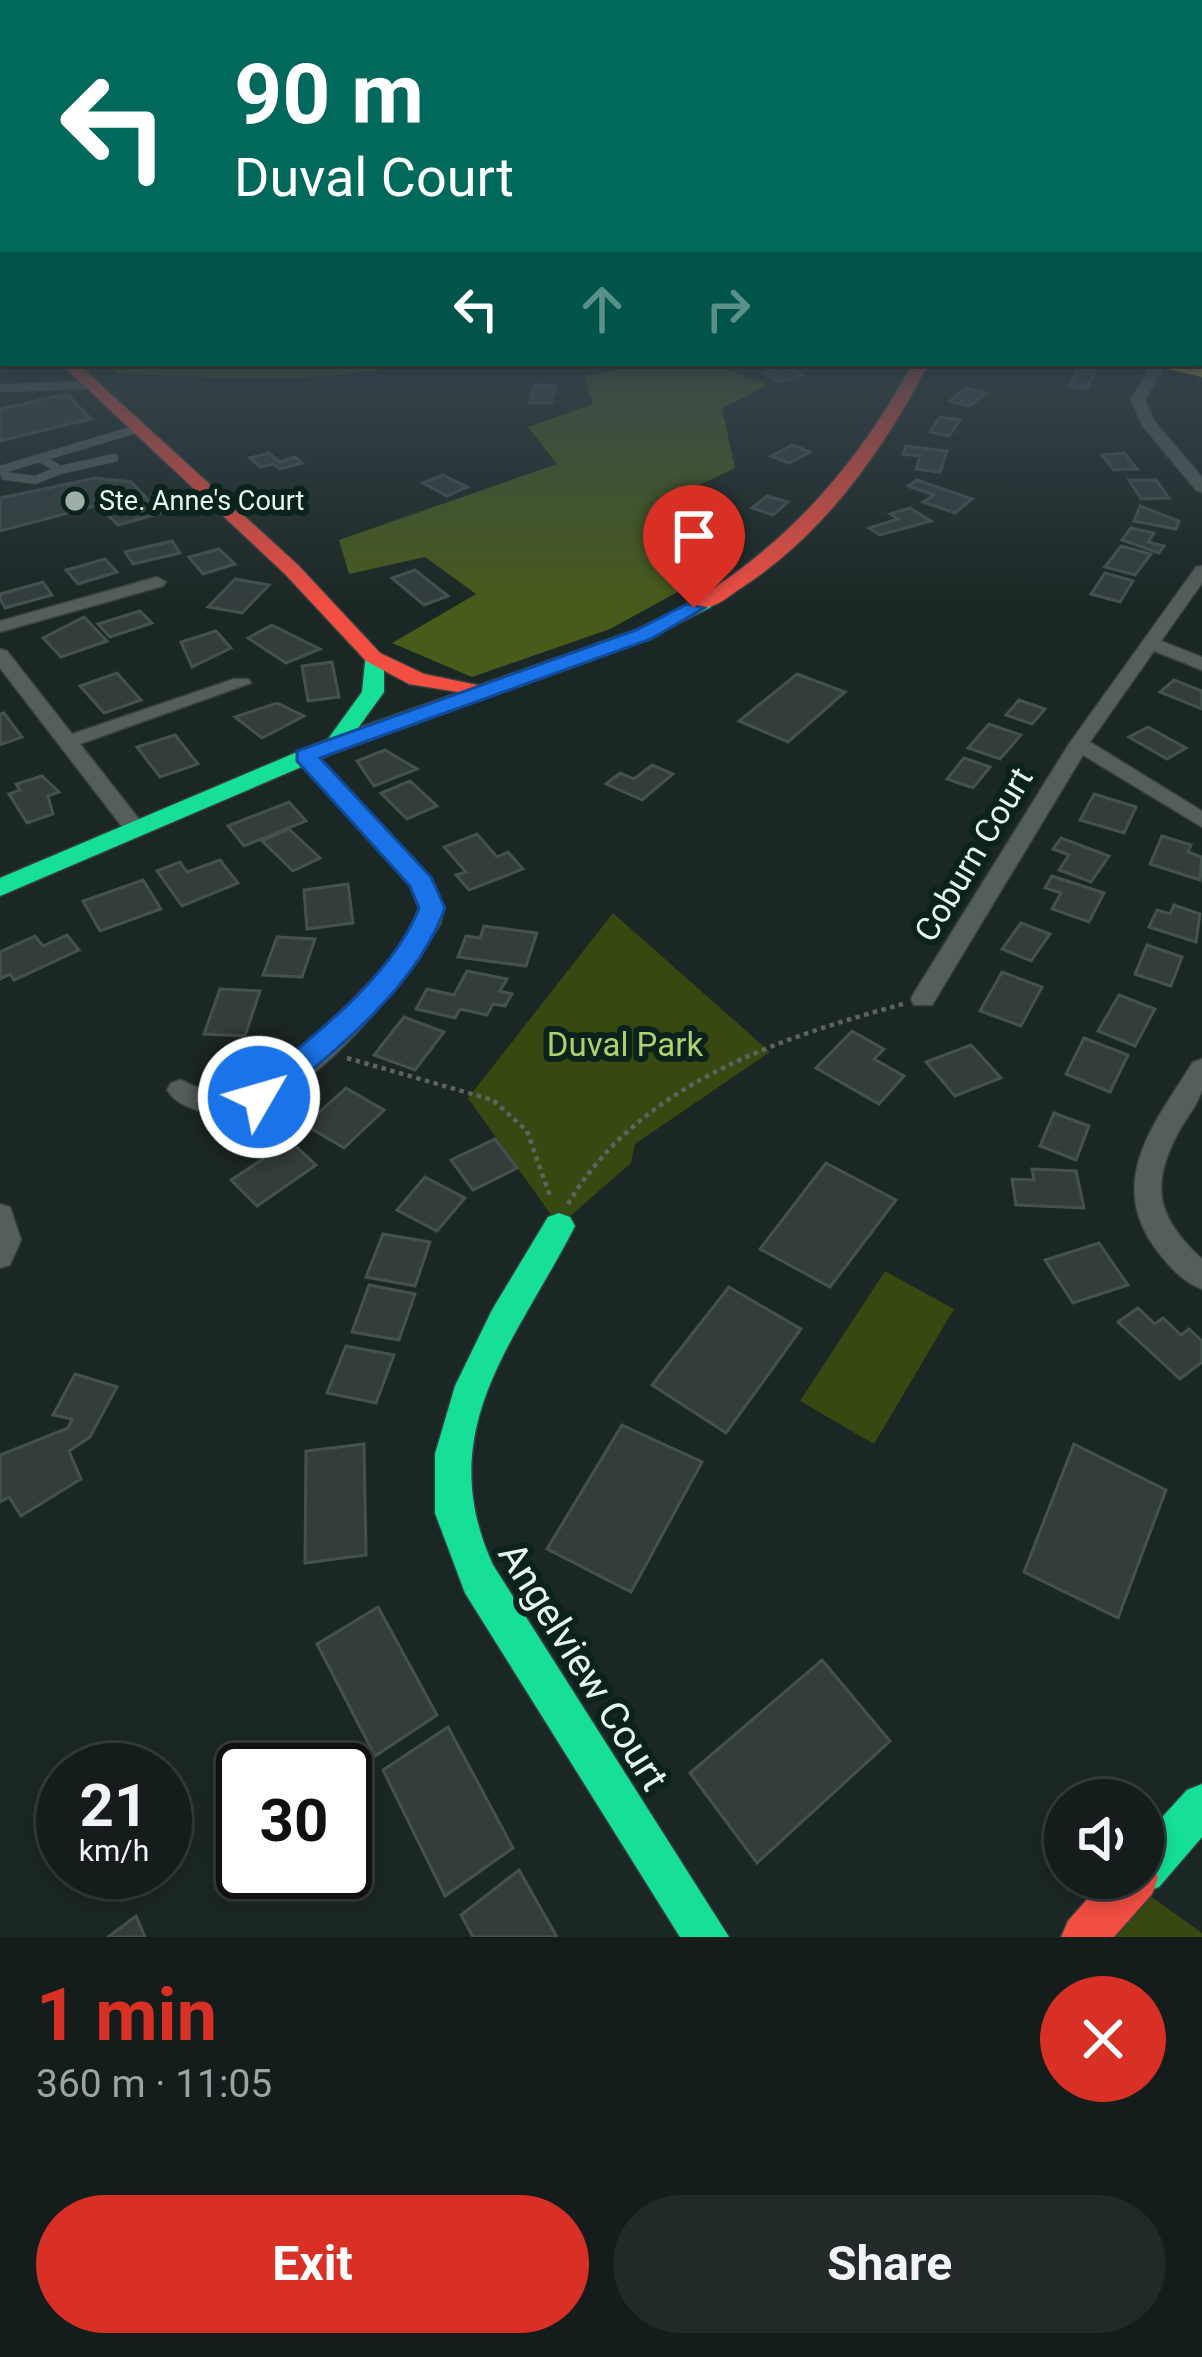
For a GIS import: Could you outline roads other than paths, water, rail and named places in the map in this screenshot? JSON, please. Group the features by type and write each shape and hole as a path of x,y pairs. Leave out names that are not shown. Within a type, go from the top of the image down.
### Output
{"street":[{"path":"137,425 326,604 373,657 417,679 480,692"},
{"path":"0,887 305,756 671,622 804,535 868,463 888,425"},
{"path":"1151,425 1202,487"},
{"name":"Coburn Court","path":"923,999 1079,744 1202,571"},
{"path":"0,627 157,582"},
{"path":"1150,643 1202,664"},
{"path":"0,655 135,828"},
{"path":"333,745 373,692 373,657"},
{"path":"65,743 242,683"},
{"path":"1079,744 1202,820"},
{"path":"180,1090 209,1106 234,1106 271,1090 319,1050 421,937 432,908 422,883 305,756"},
{"path":"1202,1070 1142,1180 1149,1220 1202,1277"},
{"path":"0,1215 7,1240 0,1256"},
{"name":"Angelview Court","path":"559,1226 471,1392 453,1446 452,1493 460,1536 478,1579 706,1937"},
{"path":"1164,1848 1202,1805"},
{"path":"1084,1937 1117,1899"}],"lane":[{"path":"115,458 22,480 5,476 2,470 140,428"},
{"path":"41,459 60,470"}],"place":[{"name":"Ste. Anne's Court","path":"75,501"}],"park label":[{"name":"Duval Park","path":"625,1044"}]}
